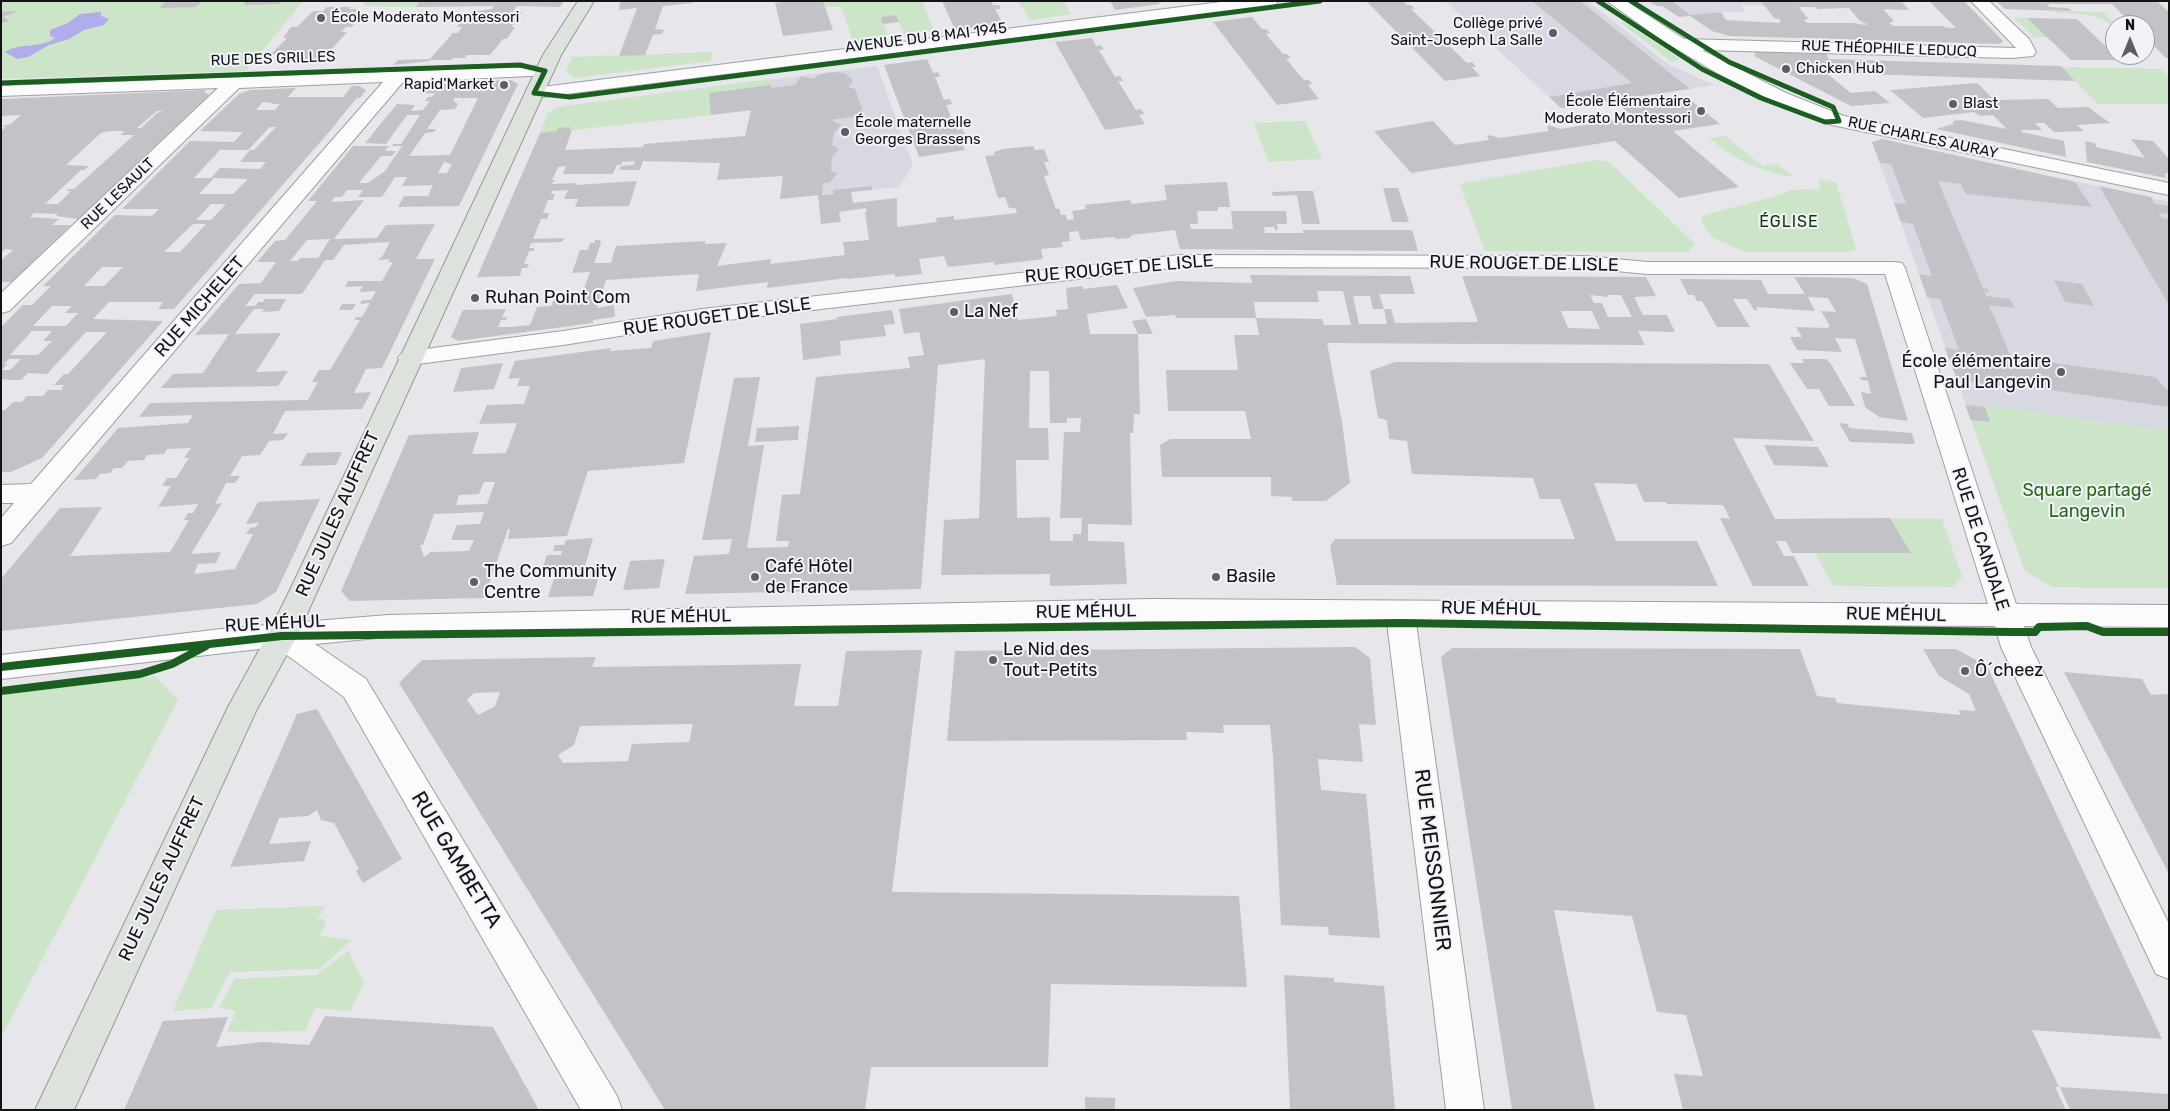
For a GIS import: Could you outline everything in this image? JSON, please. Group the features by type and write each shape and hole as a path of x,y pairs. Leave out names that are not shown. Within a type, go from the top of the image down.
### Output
{"main road":[{"name":"RUE JULES AUFFRET","path":"54,1110 243,708 282,636 552,55 586,1"}],"street":[{"name":"AVENUE DU 8 MAI 1945","path":"534,93 1270,1"},
{"name":"RUE CHARLES AURAY","path":"1615,1 1715,66 1806,109 1839,121 2169,189"},
{"name":"RUE THÉOPHILE LEDUCQ","path":"1680,44 2027,52 2022,43 1979,1"},
{"name":"RUE DES GRILLES","path":"1,91 545,71"},
{"name":"RUE MICHELET","path":"1,536 36,493 122,397 397,77"},
{"name":"RUE LESAULT","path":"1,306 235,82"},
{"name":"RUE ROUGET DE LISLE","path":"410,358 572,337 712,315 1179,261 1586,262 1647,268 1894,268"},
{"name":"RUE DE CANDALE","path":"1894,268 2005,615 2020,656 2169,962"},
{"path":"1,494 36,493"},
{"name":"RUE MÉHUL","path":"1,667 398,625 1151,610 2169,616"},
{"name":"RUE MEISSONNIER","path":"1400,610 1465,1110"},
{"name":"RUE GAMBETTA","path":"282,636 355,688 603,1110"}],"shaded area":[{"name":"Collège privé Saint-Joseph La Salle","path":"1445,1 1587,1 1668,64 1714,85 1561,108"},
{"path":"1672,1 1901,1 1909,10 1741,5 1745,12 1718,12 1692,15"},
{"path":"101,12 101,16 109,19 104,25 84,30 69,39 49,45 28,57 17,59 5,52 17,47 37,45 49,41 55,38 50,36 50,30 68,23 80,14"},
{"name":"École maternelle Georges Brassens","path":"877,66 913,165 899,187 780,199 793,106 540,133 548,113 558,107"},
{"name":"École élémentaire Paul Langevin","path":"1882,139 2169,202 2169,588 2053,587 2025,571 1872,142"}],"green space":[{"path":"1,1 303,1 246,71 1,79"},
{"path":"363,1 420,1 416,7 365,6"},
{"path":"823,1 922,1 934,30 904,35 896,16 881,17 888,37 853,42 841,6 825,7"},
{"path":"1018,1 1063,1 1071,14 1030,20"},
{"path":"2053,11 2103,12 2106,15 2105,21 2089,15 2057,13"},
{"path":"2014,18 2027,18 2047,37 2034,37"},
{"path":"1624,22 1680,59 1672,62 1621,23"},
{"path":"713,52 711,61 575,78 566,71 572,57"},
{"path":"2061,67 2162,69 2169,76 2169,104 2098,104"},
{"path":"770,79 771,85 709,93 711,115 572,130 570,130 570,127 558,128 557,131 540,133 548,113 558,107"},
{"path":"1305,121 1322,159 1269,162 1254,123"},
{"path":"1726,136 1762,166 1777,164 1794,177 1770,172 1748,164 1709,138"},
{"path":"1598,160 1609,162 1695,243 1688,252 1485,251 1460,185"},
{"path":"1818,179 1836,182 1856,249 1850,252 1746,252 1713,238 1701,221 1704,215 1777,196 1791,190 1820,189"},
{"name":"Square partagé Langevin","path":"1984,405 2169,431 2169,588 2053,587 2025,571 1971,420 1990,422"},
{"path":"1890,518 1942,519 1962,577 1952,587 1833,586 1815,553 1911,553"},
{"path":"155,676 178,700 1,1038 1,695"},
{"path":"325,906 318,918 326,921 320,936 352,940 319,969 230,972 211,1008 173,1011 216,910"},
{"path":"348,951 364,982 350,1011 315,1008 305,1031 227,1032 236,1011 219,1008 234,979 316,975"}],"building":[{"path":"166,1 203,1 195,7 160,7"},
{"path":"247,1 284,1 279,4 245,5"},
{"path":"420,1 564,1 560,7 517,6 513,12 522,12 511,27 515,27 507,39 503,39 490,55 467,55 465,58 454,58 451,60 430,60 393,65 398,60 430,59 453,33 458,33 462,27 457,27 470,12 492,9 494,6 416,7"},
{"path":"620,1 693,1 693,3 663,6 655,29 664,30 662,34 653,35 645,55 619,56 637,8 619,10"},
{"path":"823,1 833,30 783,36 775,3"},
{"path":"942,1 991,1 993,5 999,5 1001,9 995,9 1003,24 955,30"},
{"path":"1110,1 1158,1 1160,4 1115,10"},
{"path":"1403,1 1407,5 1411,5 1415,9 1411,9 1436,33 1440,33 1445,37 1441,38 1467,63 1472,62 1476,67 1472,67 1480,76 1445,81 1367,2"},
{"path":"1532,1 1580,1 1690,89 1561,108 1549,97 1632,83"},
{"path":"1648,1 1672,1 1691,15 1721,12 1726,20 1779,23 1780,19 1774,18 1761,1 1901,1 1909,10 1883,9 1894,21 1889,23 1894,26 1942,26 1956,28 1929,1 1964,1 2003,41 2000,44 1729,36 1712,31 1690,16 1679,17 1662,6 1657,6","holes":["1799,7 1815,7 1817,9 1849,8 1860,21 1867,24 1808,23 1803,20 1808,19"]},
{"path":"1996,1 2157,1 2169,12 2169,58 2166,58 2155,47 2155,15 2123,15 2112,4 2047,4 2050,7 2068,8 2072,11 2005,9"},
{"path":"327,7 351,7 349,9 360,9 357,12 366,12 351,27 346,27 341,32 347,32 322,60 299,60 301,57 291,57 293,54 271,54 287,38 283,38 291,27 297,27 313,11 323,11"},
{"path":"18,11 3,17 10,21 1,23 1,12"},
{"path":"896,15 899,22 883,24 881,17"},
{"path":"1252,17 1262,29 1266,29 1270,33 1266,34 1283,54 1287,54 1291,58 1286,59 1304,80 1309,80 1312,84 1308,85 1319,99 1277,105 1213,22"},
{"path":"2027,18 2077,19 2105,46 2105,60 2071,60"},
{"path":"1092,38 1096,46 1101,45 1104,49 1099,50 1115,77 1120,76 1123,81 1118,81 1136,110 1141,109 1144,114 1139,115 1145,124 1105,130 1055,42"},
{"path":"1756,52 1826,54 1829,59 2061,66 2075,81 1835,73 1829,67 1809,68 1813,73 1824,71 1851,93 1875,91 1890,103 1851,106 1754,56"},
{"path":"927,59 933,73 938,72 940,77 935,77 944,100 950,99 952,104 946,105 957,130 962,129 965,134 959,135 965,150 919,157 884,65"},
{"path":"832,72 844,73 852,79 852,83 848,87 855,89 864,115 831,120 841,125 834,133 832,145 839,149 832,157 831,170 837,174 829,183 823,183 822,195 834,194 833,190 872,186 872,190 851,192 853,203 897,198 897,227 937,222 936,218 954,216 954,220 1017,213 1015,208 1009,208 1005,197 998,198 985,156 995,155 994,152 1003,149 1033,146 1035,150 1044,149 1049,162 1044,162 1049,175 1044,176 1056,209 1059,208 1061,215 1066,215 1067,220 1074,219 1072,211 1086,209 1085,205 1130,200 1132,204 1167,200 1164,185 1227,182 1230,207 1218,207 1218,211 1197,211 1198,224 1190,224 1191,229 1233,229 1231,211 1286,211 1287,224 1277,224 1278,230 1275,230 1274,227 1264,227 1265,233 1303,233 1303,230 1412,230 1418,251 1180,249 1175,230 1132,235 1130,238 1116,239 1114,237 1081,240 1078,231 1069,232 1070,241 1061,242 1063,247 1041,249 1043,259 994,265 994,262 948,267 944,256 919,259 922,274 895,277 895,274 847,278 767,288 768,282 696,291 699,274 606,280 597,308 614,305 615,317 593,320 593,323 458,341 451,337 463,310 506,309 502,317 507,317 506,320 501,320 498,327 510,327 530,325 537,307 551,306 553,301 580,300 590,272 572,273 580,250 588,250 590,243 595,243 595,240 600,240 601,243 594,263 611,263 616,246 705,241 705,244 727,243 717,266 771,259 770,264 845,255 843,242 869,240 866,208 839,212 841,222 821,224 818,195 780,199 783,176 717,180 720,163 643,161 640,170 619,170 621,166 633,165 635,161 622,162 621,165 617,165 613,174 563,174 566,166 558,167 552,180 556,180 551,184 577,183 576,185 637,181 629,206 575,207 578,199 564,199 568,190 552,191 551,194 555,194 553,200 548,200 543,213 549,213 547,219 541,219 533,239 564,238 562,242 531,243 529,248 534,248 534,251 529,251 524,264 529,264 527,268 522,268 520,276 477,277 540,133 570,127 570,130 572,130 565,150 643,147 644,144 745,136 751,110 711,115 709,93 771,85 771,88 795,85 801,76 813,79 821,74"},
{"path":"511,80 518,84 459,206 398,207 404,196 428,196 433,185 402,186 407,177 395,177 382,197 358,197 363,190 347,190 342,197 335,197 331,202 364,200 334,239 377,238 386,225 435,224 416,259 435,259 382,368 366,369 354,393 371,392 362,409 285,411 273,434 288,433 283,440 269,441 260,455 242,456 230,476 240,476 235,483 226,483 215,504 222,503 191,554 221,552 216,563 198,564 194,574 235,569 253,534 246,534 250,528 256,527 259,523 246,524 258,502 320,499 276,592 257,604 1,631 1,579 60,508 102,507 70,556 170,552 189,520 184,520 188,513 193,513 198,504 158,507 171,486 162,486 167,478 176,478 189,458 184,458 191,448 167,449 164,454 147,455 144,460 128,461 122,468 114,468 110,473 100,474 96,479 74,480 118,428 188,423 193,415 139,417 150,403 308,400 318,382 312,382 319,370 330,370 360,320 355,320 356,317 362,317 370,303 360,304 362,300 371,300 376,291 359,292 363,286 345,287 348,281 382,281 393,262 388,262 390,259 377,260 382,257 390,242 344,245 333,260 325,260 302,294 255,294 245,306 255,306 258,302 263,302 265,299 286,299 279,311 262,312 264,309 254,309 235,334 281,333 256,372 288,371 278,386 161,388 173,374 203,373 229,334 195,335 239,284 261,283 276,262 257,262 275,241 285,240 317,201 308,201 353,146 389,146 385,151 396,151 392,156 381,156 359,183 368,183 385,171 402,146 392,146 393,144 401,144 420,115 407,115 386,144 365,143 397,104 415,105 411,111 423,110 430,101 425,101 435,93 420,94 422,89 439,87 442,83","holes":["455,98 478,98 450,155 409,156 425,133 434,132 436,129 427,129 440,110 455,109 458,104 453,101","444,162 452,164 447,173 438,173","330,239 318,258 300,258 298,261 290,261 307,240"]},
{"path":"1977,83 1994,100 2048,99 2058,108 2088,107 2110,123 2077,125 2084,131 2054,132 2044,123 2035,123 2042,130 2022,130 2021,132 2064,141 2066,157 1936,129 1953,124 1953,121 1961,120 2007,129 1993,115 1980,116 1974,112 1923,118 1890,90"},
{"path":"352,86 359,86 366,90 174,309 158,309 163,302 109,302 93,319 163,321 42,458 11,472 1,472 1,410 5,410 13,402 22,402 27,396 43,396 48,390 64,390 61,389 64,385 54,385 64,374 68,374 107,332 86,332 47,374 28,373 21,380 14,380 1,379 1,327 23,305 32,305 51,286 43,286 115,215 152,216 159,209 122,209 190,141 234,142 243,132 200,131 239,94 250,90 296,88 288,97 343,97","holes":["263,102 280,104 275,110 256,110","270,127 276,127 254,150 250,150 240,162 266,162 260,169 220,168 211,178 194,178 220,150 248,150","214,178 248,179 233,194 199,194","211,204 226,204 211,220 196,220","193,224 206,224 180,252 164,252","102,267 123,267 104,286 84,286","52,306 72,306 65,313 78,313 66,326 33,326","32,331 52,331 43,341 52,341 38,355 10,355","9,359 21,359 10,370 2,370 7,364 4,364"]},
{"path":"205,90 204,92 209,95 78,219 56,216 58,214 34,213 30,217 59,219 52,225 71,225 12,282 1,282 1,260 13,250 5,249 1,253 1,131 6,127 1,126 11,124 21,115 1,116 1,99","holes":["157,111 163,111 157,113 141,128 137,128","124,131 121,135 134,135 74,189 66,191 71,191 58,204 45,204 81,170 89,166 66,165 101,133"]},
{"path":"1688,98 1720,124 1673,131 1739,187 1679,198 1615,141 1411,173 1374,131 1433,121 1455,145 1489,140 1487,137 1489,135 1500,138 1549,131 1547,127 1549,125 1560,129 1634,117 1623,108"},
{"path":"1882,139 2075,182 2092,207 1966,194 1961,184 1938,181 1983,288 1988,289 1989,292 1984,291 1986,296 2010,299 2014,308 1989,305 2011,357 2155,377 2169,392 2169,407 2022,386 2023,389 1957,380 1945,348 1959,350 1940,299 1927,297 1919,274 1932,276 1913,224 1901,222 1894,203 1906,204 1891,164 1880,163 1872,142"},
{"path":"2131,139 2153,141 2169,159 2169,173 2165,173 2166,178 2087,162 2085,141 2095,143 2096,147 2145,158"},
{"path":"2099,186 2151,197 2155,204 2169,206 2169,214 2159,213 2162,218 2169,219 2169,305"},
{"path":"1383,188 1398,188 1409,222 1392,222"},
{"path":"1313,191 1320,224 1302,224 1297,195 1273,196 1272,192"},
{"path":"1250,275 1410,276 1415,294 1379,294 1384,309 1391,309 1395,323 1478,322 1462,276 1646,277 1656,296 1634,297 1643,315 1667,315 1675,332 1638,331 1645,345 1327,343 1342,422 1350,483 1326,501 1292,501 1292,497 1271,496 1271,477 1162,477 1160,445 1170,439 1251,439 1245,411 1168,411 1166,370 1238,370 1234,335 1259,335 1256,318 1176,318 1175,315 1146,317 1133,288 1176,281 1252,283","holes":["1317,291 1343,291 1351,325 1324,325 1322,319 1256,318 1254,302 1319,302","1590,295 1608,297 1607,295 1621,295 1632,317 1608,317 1602,303 1594,303","1353,296 1370,296 1373,309 1384,309 1387,324 1359,324","1561,311 1592,311 1600,329 1568,328"]},
{"path":"1794,277 1853,278 1867,284 1908,421 1879,417 1865,407 1861,392 1871,394 1868,381 1861,380 1860,377 1867,377 1855,339 1835,338 1842,352 1797,350 1790,337 1802,337 1796,327 1827,328 1830,326 1821,311 1836,312 1828,298 1808,297 1815,311 1756,307 1758,310 1754,310 1747,299 1733,299 1750,327 1717,327 1702,301 1697,301 1694,295 1688,295 1680,279 1761,280 1768,294 1805,294"},
{"path":"2054,280 2082,284 2094,306 2065,302"},
{"path":"1117,285 1128,308 1087,314 1090,334 1138,334 1140,414 1134,414 1133,433 1130,433 1132,525 1088,524 1088,541 1124,542 1127,584 1050,586 1050,574 941,575 944,520 979,518 985,359 938,365 921,589 685,594 694,556 729,554 732,539 702,540 734,378 760,377 748,446 764,445 747,548 788,547 789,541 776,541 782,495 800,494 816,377 910,368 908,357 924,355 919,332 904,334 899,309 1012,294 1018,320 1057,316 1056,310 1068,309 1066,288 1083,286 1083,289","holes":["1030,371 1049,371 1050,423 1067,423 1067,418 1081,418 1080,432 1064,432 1060,518 1082,518 1081,534 1073,534 1073,541 1050,541 1050,517 1017,518 1016,460 1049,460 1048,428 1029,428"]},
{"path":"342,304 356,304 352,310 339,310"},
{"path":"892,310 895,324 884,325 886,336 840,341 841,355 803,360 800,324"},
{"path":"1146,319 1153,334 1138,334 1132,321"},
{"path":"711,332 684,463 588,471 567,536 508,539 510,529 508,529 484,598 350,601 341,591 409,435 479,432 472,454 506,453 517,423 479,424 487,405 524,404 530,386 517,386 520,378 508,379 515,361 611,348 610,351 651,348 653,341","holes":["484,482 495,482 487,504 456,505 459,495 479,494","484,512 480,524 457,525 451,540 474,540 469,551 431,552 424,557 420,545 423,545 434,514"]},
{"path":"1802,359 1826,359 1831,364 1855,406 1829,406 1819,389 1807,389 1790,363 1804,363"},
{"path":"1395,362 1769,364 1814,441 1733,438 1775,519 1890,518 1911,553 1792,553 1786,541 1776,541 1784,556 1794,556 1809,586 1753,586 1720,518 1730,519 1723,505 1644,502 1636,484 1594,483 1616,541 1697,541 1718,586 1337,585 1330,546 1335,539 1575,539 1560,499 1540,499 1533,478 1412,474 1407,441 1389,439 1387,420 1378,418 1370,371"},
{"path":"503,363 494,389 453,392 461,368"},
{"path":"1965,405 1985,407 1990,422 1971,420"},
{"path":"1839,423 1848,424 1849,428 1912,433 1915,444 1850,442"},
{"path":"799,426 798,440 755,442 757,428"},
{"path":"1764,445 1818,447 1829,467 1774,465"},
{"path":"342,452 336,465 300,466 307,453"},
{"path":"593,538 584,570 566,571 563,579 598,579 593,596 548,597 556,572 541,572 547,555 561,555 562,551 553,551 555,545 564,545 566,540"},
{"path":"665,559 659,588 623,590 630,561"},
{"path":"1355,647 1370,658 1376,725 1359,724 1363,762 1318,759 1321,790 1366,794 1380,938 1329,935 1328,927 1281,925 1270,725 1223,725 1224,733 1186,732 1187,740 947,741 955,651"},
{"path":"1452,648 1800,649 1817,696 1835,698 1837,703 1961,715 1958,710 1976,711 1969,694 1939,676 1923,649 1956,649 1987,666 2162,1039 2032,1030 2059,1087 2055,1087 2066,1110 1683,1110 1674,1074 1703,1076 1686,1015 1657,1012 1632,916 1554,910 1595,1110 1512,1110 1441,657"},
{"path":"922,650 892,892 1239,896 1247,987 1051,984 1048,1067 871,1067 865,1110 665,1110 399,683 422,660 596,657 592,667 801,664 794,706 838,706 846,651","holes":["500,692 495,706 478,715 467,700 474,693","693,724 689,742 632,744 628,761 563,763 558,755 574,745 580,726"]},
{"path":"2064,672 2142,679 2151,695 2169,694 2169,874"},
{"path":"317,709 402,859 363,883 356,871 359,869 334,823 321,820 317,810 308,816 279,818 269,844 311,841 304,861 230,867 297,714"},
{"path":"1284,975 1334,978 1334,982 1384,986 1395,1110 1290,1110"},
{"path":"325,1016 493,1027 539,1110 124,1110 163,1021 228,1017 216,1047 263,1042 309,1045"},
{"path":"2060,1087 2169,1094 2169,1110 2070,1110"},
{"path":"1085,1097 1115,1098 1115,1110 1085,1110"}],"cycle path":[{"path":"1,83 520,65 545,71 534,93 570,97 1320,1"},
{"path":"1598,1 1702,69 1761,98 1825,122 1839,121 1833,107 1729,62 1631,1"},
{"path":"1,667 282,636 1401,623 2011,632 2035,632 2039,627 2087,626 2103,632 2169,632"},
{"path":"1,691 140,674 172,664 206,646"}],"place":[{"name":"École Moderato Montessori","path":"321,18"},
{"name":"Collège privé Saint-Joseph La Salle","path":"1553,33"},
{"name":"Chicken Hub","path":"1786,69"},
{"name":"Rapid'Market","path":"504,85"},
{"name":"Blast","path":"1953,104"},
{"name":"École Élémentaire Moderato Montessori","path":"1701,111"},
{"name":"École maternelle Georges Brassens","path":"845,132"},
{"name":"Ruhan Point Com","path":"475,298"},
{"name":"La Nef","path":"954,312"},
{"name":"École élémentaire Paul Langevin","path":"2061,372"},
{"name":"Café Hôtel de France","path":"755,577"},
{"name":"Basile","path":"1216,577"},
{"name":"The Community Centre","path":"474,582"},
{"name":"Le Nid des Tout-Petits","path":"993,660"},
{"name":"Ô´cheez","path":"1965,671"}],"district":[{"name":"ÉGLISE","path":"1789,222"}]}
